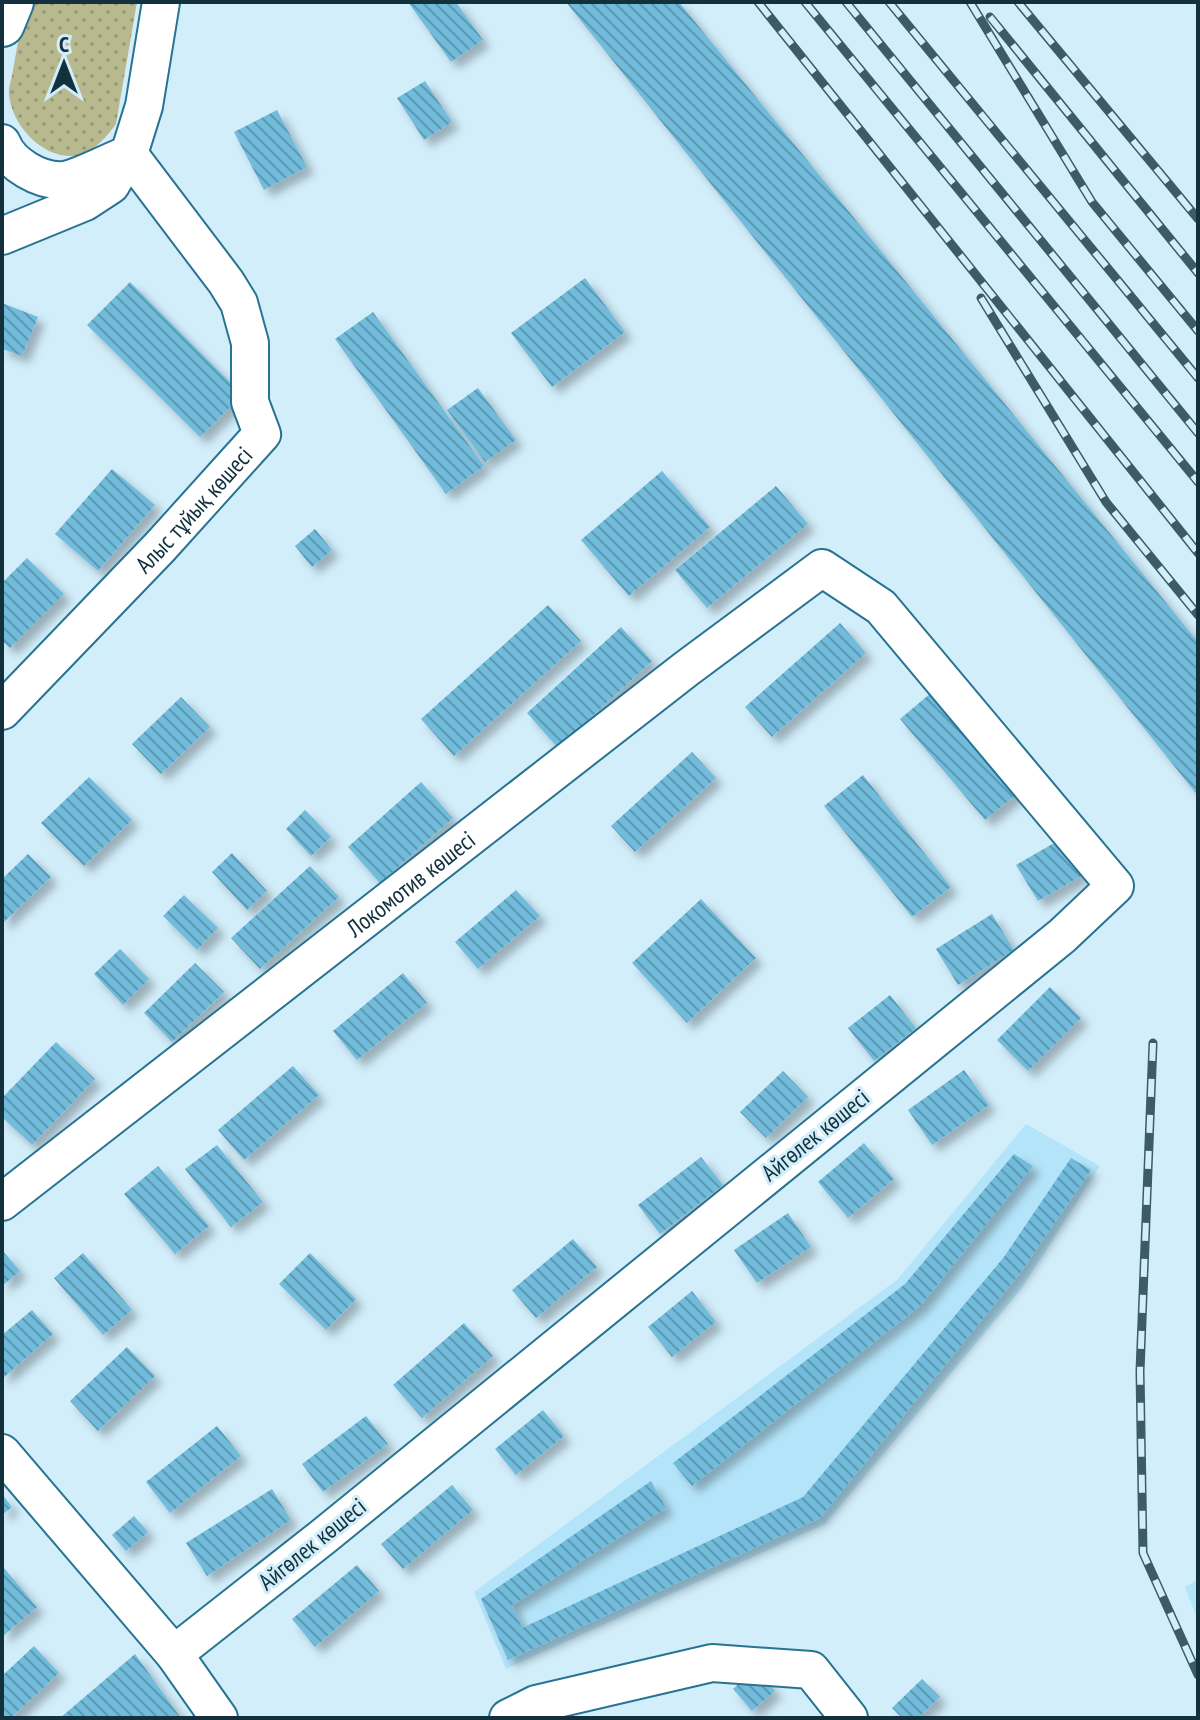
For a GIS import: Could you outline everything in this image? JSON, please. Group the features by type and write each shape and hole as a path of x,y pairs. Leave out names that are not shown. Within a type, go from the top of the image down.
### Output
{"main road":[{"path":"2,24 11,2"}],"street":[{"path":"2,236 85,202 111,185 129,154 144,106 161,2"},
{"path":"2,143 5,151 20,166 39,176 64,180 129,154"},
{"name":"Алыс тұйық көшесі","path":"2,711 160,547 262,434 250,402 250,343 239,303 129,154"},
{"name":"Локомотив көшесі","path":"2,1202 686,669 822,568"},
{"name":"Айгөлек көшесі","path":"174,1654 1062,936 1115,886 881,607 822,568"},
{"path":"2,1453 174,1654 219,1718"},
{"path":"508,1718 536,1704 712,1663 811,1670 849,1718"}],"shaded area":[{"path":"1026,1124 1100,1166 1022,1288 825,1524 506,1669 474,1592 898,1279"},
{"path":"1198,1580 1198,1621 1185,1587"}],"green space":[{"path":"25,2 137,2 116,124 103,140 85,153 61,155 39,145 22,128 11,106 9,89"}],"building":[{"path":"408,2 456,2 483,40 451,62"},
{"path":"566,2 679,2 1198,642 1198,796"},
{"path":"425,81 452,122 424,140 397,98"},
{"path":"277,110 307,167 264,190 234,132"},
{"path":"585,278 625,332 552,387 511,333"},
{"path":"130,282 243,395 200,437 87,325"},
{"path":"2,303 38,317 22,356 2,349"},
{"path":"373,312 484,466 446,494 335,339"},
{"path":"478,388 516,440 485,462 447,410"},
{"path":"112,469 155,505 98,571 55,534"},
{"path":"662,471 710,527 629,596 581,540"},
{"path":"776,486 808,524 707,608 675,570"},
{"path":"315,529 332,550 312,567 295,546"},
{"path":"27,558 64,594 10,648 2,641 2,583"},
{"path":"548,605 581,641 454,756 421,719"},
{"path":"840,623 866,653 772,737 745,707"},
{"path":"621,627 652,661 558,748 527,713"},
{"path":"938,687 1024,788 985,820 900,719"},
{"path":"181,697 210,727 161,774 132,744"},
{"path":"692,752 716,778 635,852 611,826"},
{"path":"863,775 951,887 912,917 824,806"},
{"path":"89,777 132,820 84,866 41,823"},
{"path":"421,782 453,818 380,883 348,847"},
{"path":"305,810 331,837 311,856 286,829"},
{"path":"1061,839 1083,875 1038,901 1016,865"},
{"path":"232,853 267,891 247,910 212,872"},
{"path":"28,854 51,877 2,924 2,879"},
{"path":"310,866 339,897 260,969 231,938"},
{"path":"516,890 540,916 478,969 455,942"},
{"path":"184,895 218,928 197,950 163,916"},
{"path":"701,899 756,958 687,1023 632,963"},
{"path":"992,914 1014,950 958,985 936,949"},
{"path":"120,949 149,979 123,1005 94,974"},
{"path":"195,963 224,992 172,1042 144,1013"},
{"path":"403,973 427,1003 357,1060 333,1031"},
{"path":"1050,987 1081,1018 1028,1071 997,1040"},
{"path":"890,995 916,1028 874,1061 848,1028"},
{"path":"56,1042 95,1079 32,1145 2,1117 2,1098"},
{"path":"293,1066 319,1095 244,1160 218,1130"},
{"path":"964,1070 989,1105 932,1145 908,1110"},
{"path":"783,1071 808,1097 766,1138 740,1112"},
{"path":"864,1143 894,1179 848,1218 818,1182"},
{"path":"217,1145 263,1202 231,1227 185,1169"},
{"path":"1014,1154 1033,1166 921,1305 692,1486 673,1463 905,1284"},
{"path":"701,1157 723,1185 660,1234 638,1205"},
{"path":"1071,1158 1091,1170 1021,1272 820,1518 508,1660 481,1599 651,1481 666,1508 512,1605 522,1628 803,1497 1004,1257"},
{"path":"158,1166 209,1226 175,1254 124,1194"},
{"path":"788,1213 811,1247 757,1283 734,1250"},
{"path":"573,1239 597,1267 536,1318 512,1290"},
{"path":"2,1250 20,1271 2,1286"},
{"path":"83,1253 132,1310 103,1335 54,1278"},
{"path":"310,1253 356,1299 326,1330 279,1284"},
{"path":"692,1291 716,1322 672,1357 648,1327"},
{"path":"32,1310 53,1334 2,1379 2,1335"},
{"path":"464,1323 493,1356 422,1418 393,1385"},
{"path":"127,1347 155,1376 98,1431 70,1401"},
{"path":"543,1410 564,1436 516,1475 495,1449"},
{"path":"366,1416 388,1444 323,1492 302,1464"},
{"path":"217,1426 241,1456 170,1513 146,1482"},
{"path":"452,1485 473,1510 403,1569 381,1544"},
{"path":"272,1489 291,1520 207,1576 186,1543"},
{"path":"2,1494 12,1507 2,1515"},
{"path":"134,1516 148,1532 126,1551 112,1535"},
{"path":"357,1565 379,1591 315,1647 292,1619"},
{"path":"4,1568 37,1607 2,1637 2,1570"},
{"path":"34,1646 59,1673 11,1718 2,1718 2,1676"},
{"path":"135,1654 181,1718 60,1718"},
{"path":"756,1668 775,1691 752,1711 733,1689"},
{"path":"922,1679 940,1697 918,1718 902,1718 892,1708"}],"railway":[{"path":"758,2 1198,553"},
{"path":"805,2 1198,482"},
{"path":"846,2 1198,433"},
{"path":"889,2 1198,378"},
{"path":"970,2 1092,202 1198,331"},
{"path":"1018,2 1198,219"},
{"path":"990,17 1198,273"},
{"path":"981,298 1106,502 1198,615"},
{"path":"1153,1043 1140,1371 1143,1553 1198,1675"}]}
